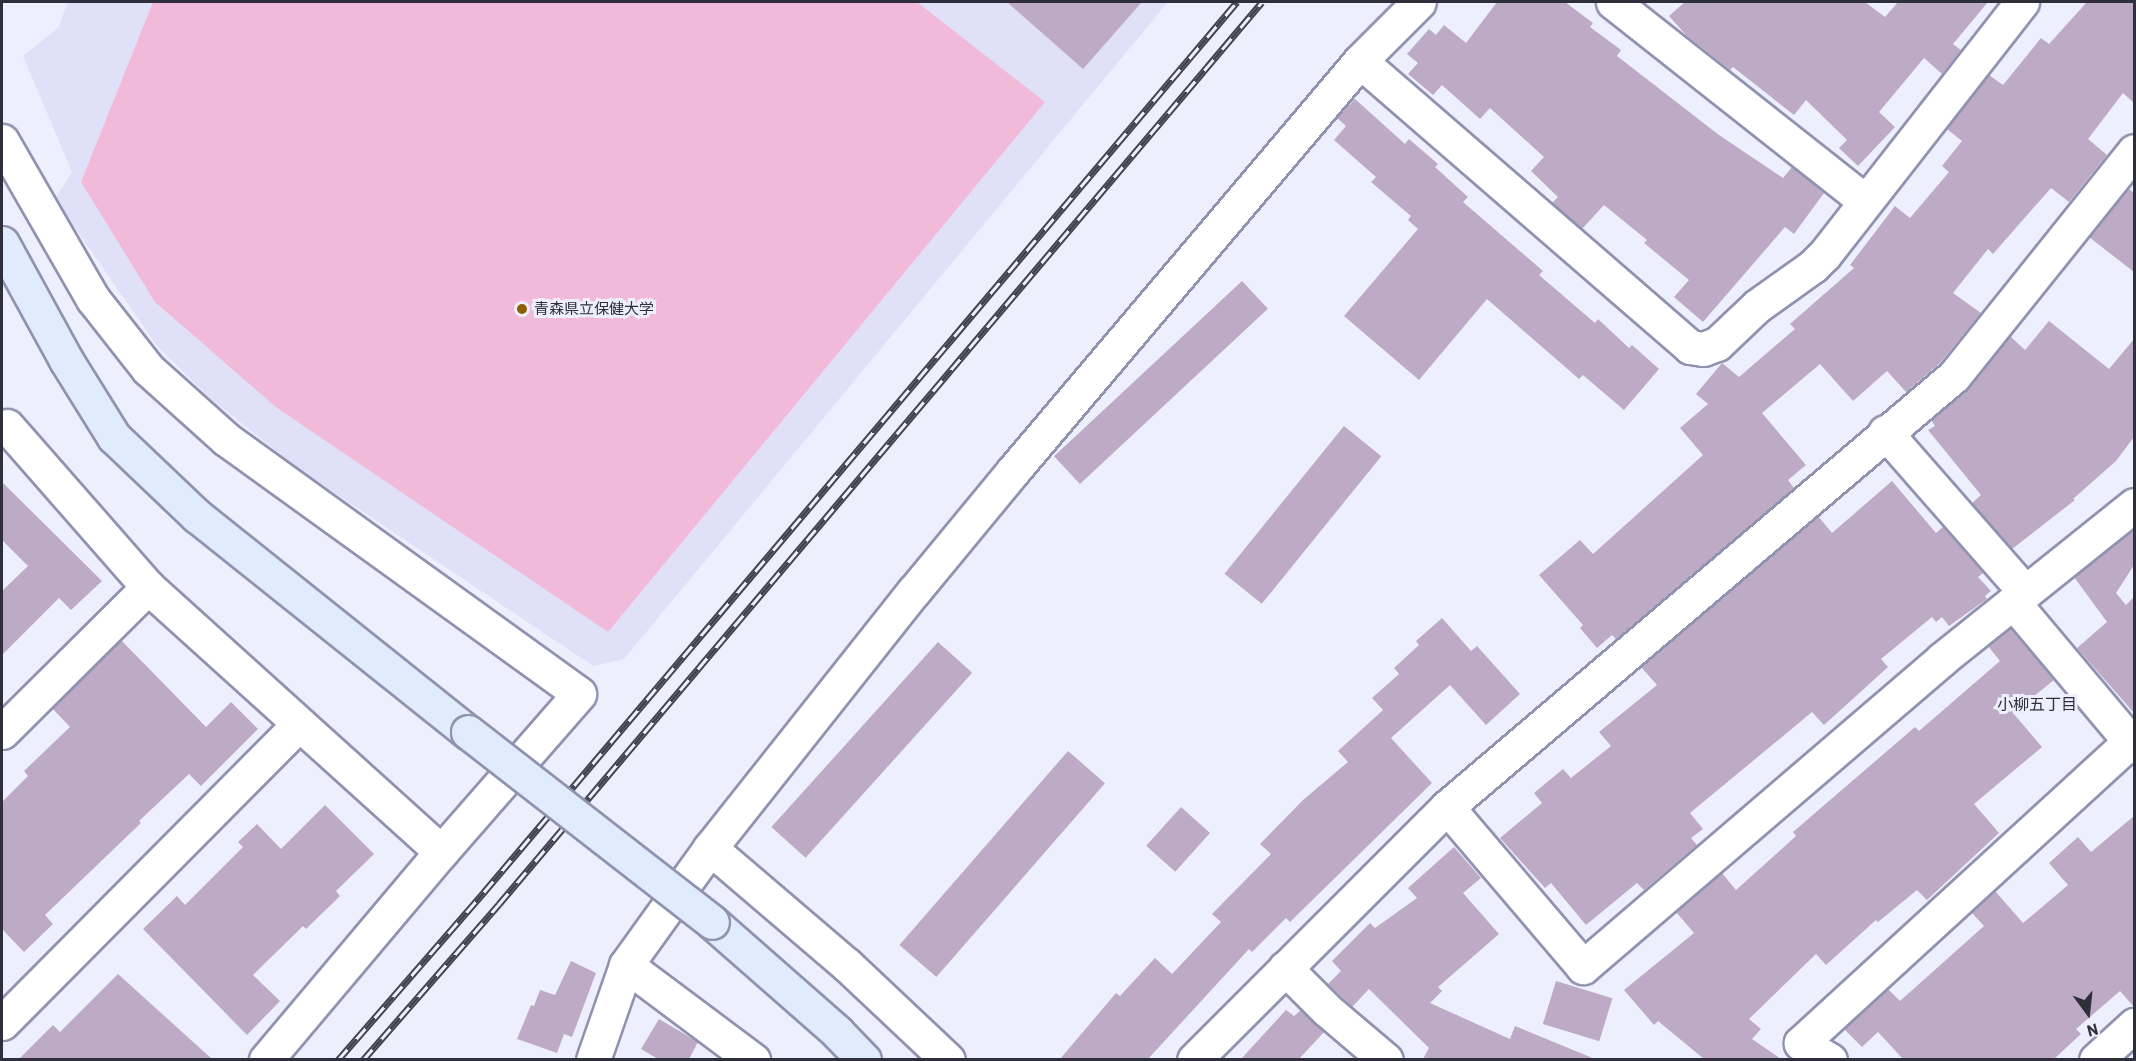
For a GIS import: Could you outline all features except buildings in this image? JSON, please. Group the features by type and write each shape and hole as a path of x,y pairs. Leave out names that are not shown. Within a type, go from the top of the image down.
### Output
{"street":[{"path":"592,1059 626,965 710,848 929,572 1360,61 1419,2"},
{"path":"1613,2 1865,201"},
{"path":"1360,61 1690,347 1703,349 1717,344 1757,306 1813,266 2022,2"},
{"path":"2,141 93,299 148,369 226,439 579,694 441,852 266,1059"},
{"path":"1194,1059 1447,807 1885,432 1954,376 2134,151"},
{"path":"2,243 66,360 114,437 196,516 712,922 837,1032 864,1059"},
{"path":"3,424 148,588 441,852"},
{"path":"1830,1059 1801,1042 2132,744 2019,597 1885,432"},
{"path":"1447,807 1583,967 1942,659 2134,505"},
{"path":"2,732 148,588"},
{"path":"2,1023 299,724"},
{"path":"710,848 846,964 948,1059"},
{"path":"626,965 753,1059"},
{"path":"1285,968 1327,1010 1386,1059"},
{"path":"2096,1059 2134,1025"}],"shaded area":[{"name":"青森県立保健大学","path":"68,2 1168,2 624,659 593,666 302,471 212,400 157,346 55,199 72,172 23,56 58,28"},
{"name":"青森県立保健大学","path":"153,2 917,2 1045,102 608,632 277,408 155,302 81,182"}],"railway":[{"path":"338,1060 484,892 1237,2"},
{"path":"363,1060 499,904 1262,2"}],"place":[{"name":"青森県立保健大学","path":"522,309"}],"district":[{"name":"小柳五丁目","path":"2037,704"}]}
